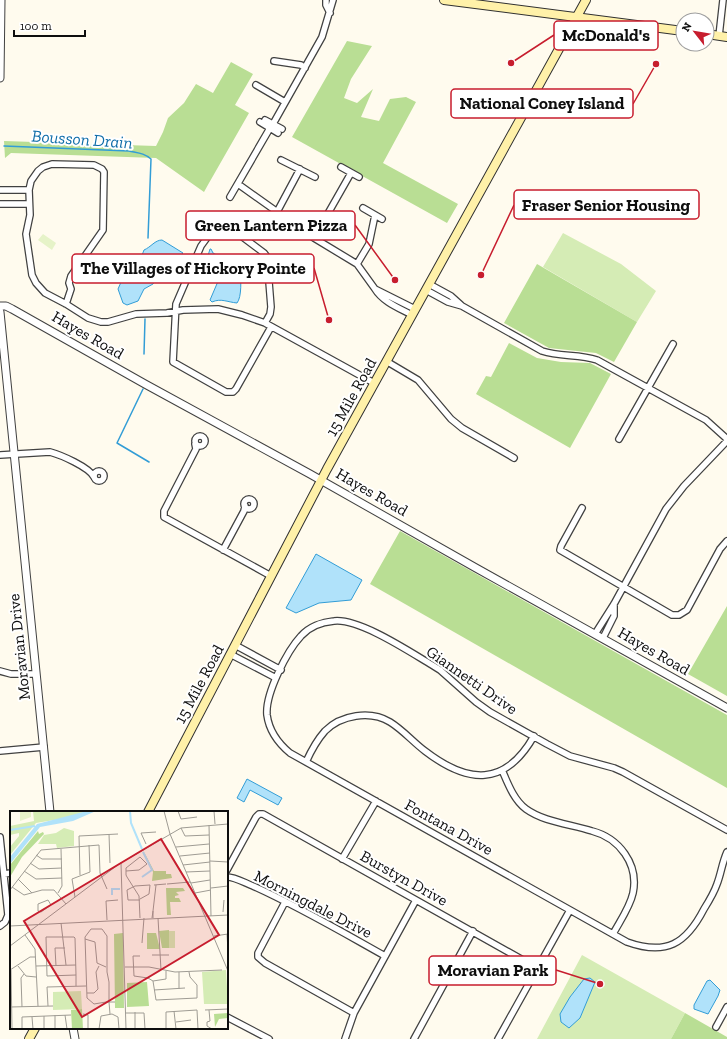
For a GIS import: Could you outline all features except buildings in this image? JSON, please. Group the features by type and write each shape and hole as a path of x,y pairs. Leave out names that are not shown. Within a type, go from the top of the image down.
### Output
{"main road":[{"path":"444,0 675,30"},
{"name":"15 Mile Road","path":"149,811 374,383 586,0"},
{"path":"29,1039 34,1029"}],"street":[{"path":"0,78 1,0"},
{"path":"326,0 326,5 330,13"},
{"path":"230,197 322,37 333,0"},
{"path":"723,36 724,0"},
{"path":"274,61 301,65 305,68"},
{"path":"256,85 285,102"},
{"path":"263,121 280,131"},
{"path":"281,160 315,177"},
{"path":"66,304 71,289 71,276 103,230 104,172 102,169 94,165 52,164 47,165 38,171 34,176 29,190 30,215 26,234 32,275 36,283 45,293 88,318 101,322 108,322 136,314 175,312 183,310 218,309 242,315 271,327 374,383"},
{"path":"341,167 359,177"},
{"path":"277,212 300,169"},
{"path":"314,238 351,172"},
{"path":"238,184 314,238 357,264 381,298 414,312"},
{"path":"0,190 29,190"},
{"path":"0,204 29,204"},
{"path":"363,208 382,219"},
{"path":"357,264 369,244 375,215"},
{"path":"265,324 271,310 267,257 220,220 201,246 176,304 173,362 229,393 233,392 271,327"},
{"path":"428,287 448,302 462,306 542,351 556,355 592,358 648,387 706,420 727,440 675,496 666,509 614,604 595,634"},
{"name":"Hayes Road","path":"0,306 6,306 12,309 322,480 727,708"},
{"name":"Moravian Drive","path":"0,312 3,367 14,455 50,811"},
{"path":"619,439 673,344"},
{"path":"386,362 418,380 451,419 462,428 514,458"},
{"path":"197,446 163,515 271,576"},
{"path":"0,456 50,452 58,454 90,471 100,471 103,473 103,479 97,481 90,471"},
{"path":"94,477 94,474 97,471"},
{"path":"582,508 560,550 672,615 679,615 687,610 720,549 727,541"},
{"path":"223,550 246,509"},
{"path":"602,638 614,616 614,604"},
{"name":"Giannetti Drive","path":"281,670 295,643 310,629 324,622 334,620 360,625 440,670 482,707 570,756 614,768 623,772 727,830"},
{"path":"235,645 281,670"},
{"path":"230,654 276,678"},
{"name":"Fontana Drive","path":"281,670 269,695 267,716 271,729 284,748 306,762 627,942 649,948 661,948 672,944 688,934 696,925 714,892 727,852"},
{"path":"0,671 11,674 36,674"},
{"path":"306,762 319,738 329,728 344,719 356,716 368,715 389,721 426,752 460,772 475,775 483,775 502,770 514,763 522,756 534,736"},
{"path":"0,751 44,747"},
{"path":"502,770 514,796 520,804 527,809 540,816 602,834 616,843 625,854 631,864 634,876 633,892 627,908 613,934"},
{"path":"342,859 376,801"},
{"name":"Burstyn Drive","path":"228,868 256,817 259,814 263,814 537,968"},
{"path":"0,838 8,916 5,922 0,926"},
{"path":"4,871 10,868"},
{"path":"4,871 10,873"},
{"name":"Morningdale Drive","path":"228,877 285,902 385,956"},
{"path":"345,1039 354,1013 416,900"},
{"path":"285,902 258,953 258,957 265,963 354,1013"},
{"path":"498,1039 570,910"},
{"path":"414,1039 473,931"},
{"path":"716,1026 727,1007"},
{"path":"228,1018 269,1039"},
{"path":"73,1029 74,1039"}],"green space":[{"path":"347,41 372,46 351,79 344,98 357,103 373,89 361,117 379,121 390,99 406,97 416,102 383,163 458,204 447,223 292,137"},
{"path":"231,62 253,74 235,105 249,113 204,192 156,158 11,153 5,158 4,141 156,146 168,118 184,103 196,84 213,93"},
{"path":"563,233 621,264 656,291 637,322 543,267"},
{"path":"43,234 56,243 52,250 38,240"},
{"path":"537,264 637,322 614,362 596,353 549,348 504,323"},
{"path":"509,343 537,358 561,362 590,363 611,374 570,448 476,394 486,376 491,377"},
{"path":"400,531 727,715 727,788 370,584"},
{"path":"727,606 727,696 688,674"},
{"path":"582,955 685,1013 671,1039 537,1039"},
{"path":"685,1013 727,1037 727,1039 671,1039"}],"water":[{"path":"162,240 183,253 178,257 162,263 158,276 153,284 144,289 138,301 127,305 123,303 118,289 120,284 139,260 144,250 157,241"},
{"path":"210,249 213,253 237,266 240,270 241,282 239,300 237,303 221,300 212,302 210,300 222,272 218,265 207,259"},
{"path":"316,554 362,580 351,600 319,603 296,613 286,608"},
{"path":"247,779 282,798 278,805 250,790 244,802 237,798"},
{"path":"590,978 595,982 580,1018 569,1028 561,1022 560,1014 570,997 584,979"},
{"path":"710,980 720,990 708,1014 694,1009 694,1005 707,981"}],"waterway":[{"name":"Bousson Drain","path":"4,146 129,151 148,157 151,159 148,238"},
{"path":"144,354 145,319"},
{"path":"143,389 117,443 149,462"}],"place":[{"name":"McDonald's","path":"511,63"},
{"name":"National Coney Island","path":"656,64"},
{"name":"Fraser Senior Housing","path":"481,275"},
{"name":"Green Lantern Pizza","path":"395,280"},
{"name":"The Villages of Hickory Pointe","path":"329,320"},
{"name":"Moravian Park","path":"600,984"}]}
